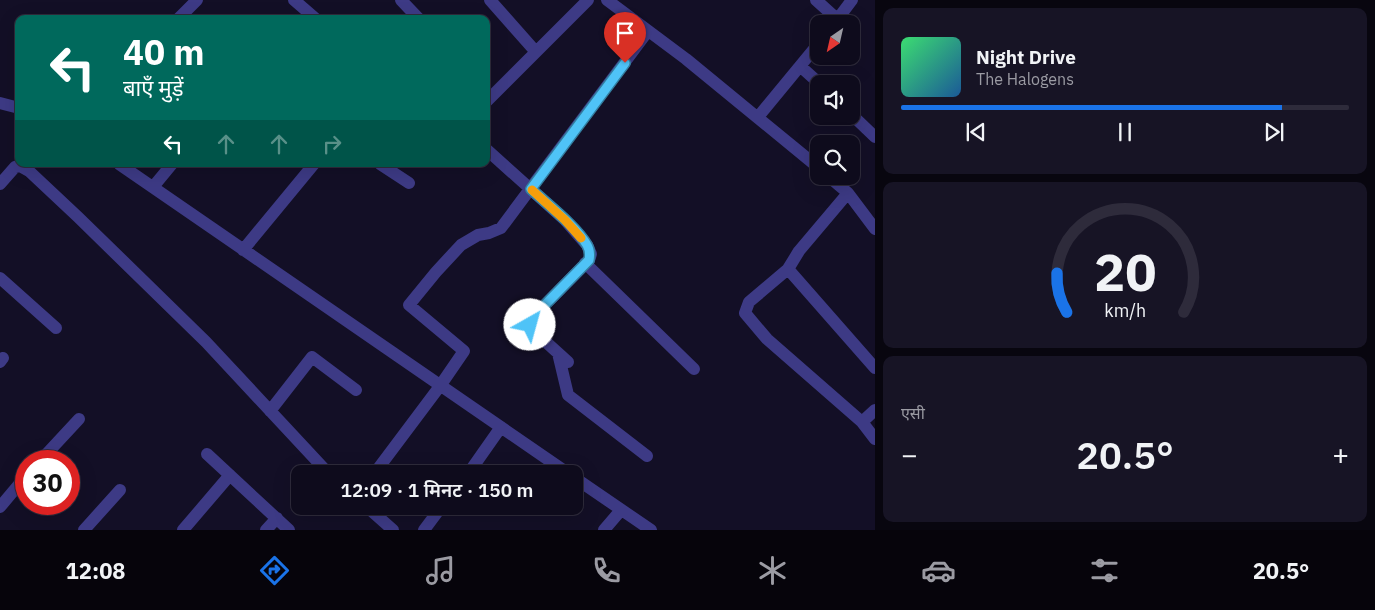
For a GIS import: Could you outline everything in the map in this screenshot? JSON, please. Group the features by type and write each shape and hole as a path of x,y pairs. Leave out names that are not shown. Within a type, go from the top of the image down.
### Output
{"street":[{"path":"182,15 197,0"},
{"path":"294,0 311,15"},
{"path":"401,0 415,15"},
{"path":"490,0 536,52"},
{"path":"490,93 536,52 588,0"},
{"path":"606,0 686,59 810,161"},
{"path":"816,0 830,15"},
{"path":"840,15 852,0"},
{"path":"381,465 440,386 464,350 409,305 461,245 478,235 489,234 502,228 648,31"},
{"path":"758,118 810,54"},
{"path":"800,66 810,75"},
{"path":"0,103 15,107"},
{"path":"860,123 875,137"},
{"path":"490,153 565,220 587,245 591,254 585,263 531,319 530,325 568,362"},
{"path":"0,184 18,167"},
{"path":"22,167 29,171 78,217 206,342 321,465"},
{"path":"123,167 556,465"},
{"path":"153,187 170,167"},
{"path":"243,250 312,167"},
{"path":"384,167 408,183"},
{"path":"839,185 848,192 875,229"},
{"path":"848,192 799,251 788,268 749,302 744,313 767,339 862,422 875,439"},
{"path":"585,263 694,369"},
{"path":"788,268 875,368"},
{"path":"0,278 56,328"},
{"path":"558,352 568,395 647,456"},
{"path":"270,411 312,357 356,390"},
{"path":"862,422 875,410"},
{"path":"50,450 79,419"},
{"path":"474,465 501,427"},
{"path":"207,454 290,530"},
{"path":"183,530 230,475"},
{"path":"583,484 651,530"},
{"path":"0,507 15,489"},
{"path":"84,530 120,490"},
{"path":"604,530 621,510"},
{"path":"376,515 393,530"},
{"path":"424,530 435,515"},
{"path":"266,530 276,518"}],"slow traffic":[{"path":"532,190 565,220 581,238"}],"route":[{"path":"530,325 531,319 589,260 591,254 587,245 565,220 531,189 625,63"}]}
